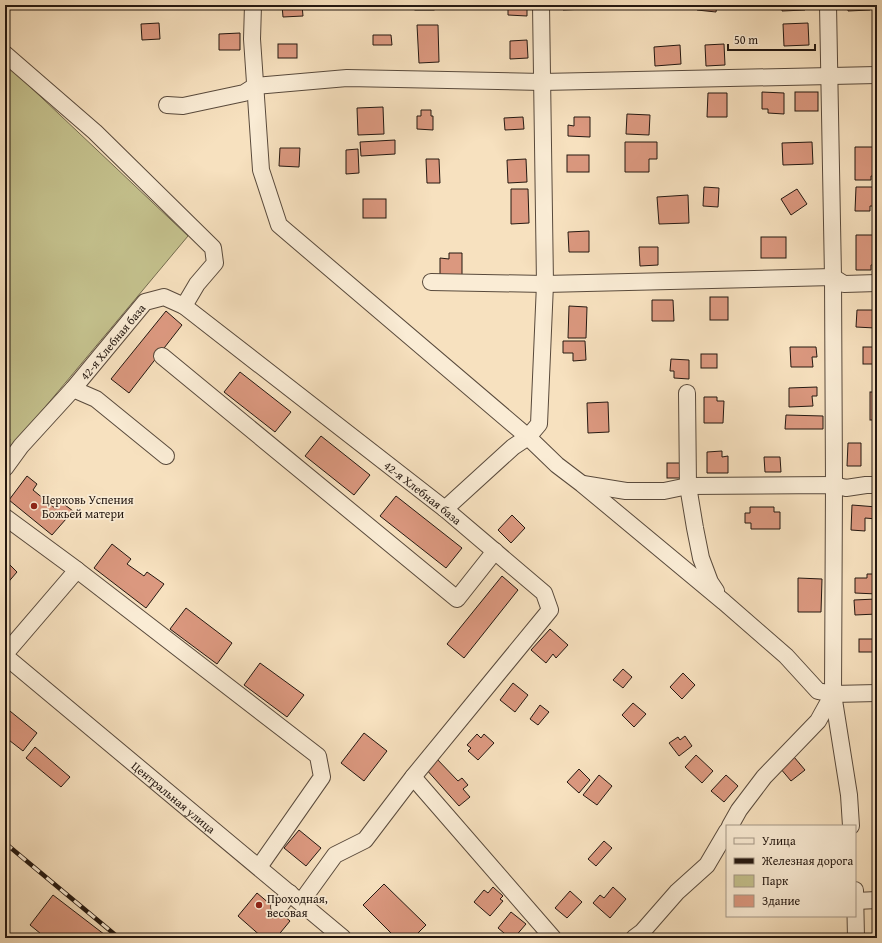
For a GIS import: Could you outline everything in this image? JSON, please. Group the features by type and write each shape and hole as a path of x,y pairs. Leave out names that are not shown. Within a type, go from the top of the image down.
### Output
{"street":[{"path":"253,5 252,39 261,170 279,225 528,437 558,466 582,484 724,602 786,656 818,691 833,694 877,693"},
{"path":"445,509 513,447 528,437 539,424 545,284 541,5"},
{"path":"828,5 828,76 833,277 833,694 849,795 851,825"},
{"path":"5,54 95,132 213,248 215,263 197,284 184,306"},
{"path":"167,105 183,106 244,93 255,86 347,78 542,82 877,75"},
{"path":"432,282 545,284 833,277 844,284 877,284"},
{"name":"42-я Хлебная база","path":"5,468 21,446 73,389 145,302 164,297 184,306 445,509 544,593 550,610 413,777 365,840 335,855 295,898 279,907"},
{"path":"162,356 457,599 495,551"},
{"path":"73,389 96,398 166,456"},
{"path":"687,393 688,486 695,528 701,558 710,582 724,602"},
{"path":"582,484 626,491 664,491 688,486 834,485 846,488 877,486"},
{"path":"5,517 77,570 318,756 322,777 259,867"},
{"path":"5,655 77,570"},
{"name":"Центральная улица","path":"5,655 343,938"},
{"path":"731,825 739,810 764,777 818,721 833,694"},
{"path":"413,777 553,938"},
{"path":"634,938 642,932 677,892 707,865 726,833"},
{"path":"856,896 877,900"},
{"path":"856,917 856,938"}],"green space":[{"path":"5,63 188,236 5,455"}],"building":[{"path":"282,5 302,5 303,16 283,17"},
{"path":"415,5 434,5 434,10 415,10"},
{"path":"508,5 527,5 527,16 508,15"},
{"path":"562,5 586,5 586,9 563,10"},
{"path":"697,5 717,5 716,12 697,10"},
{"path":"782,5 805,5 805,10 782,11"},
{"path":"848,5 869,5 870,10 848,11"},
{"path":"159,23 160,39 142,40 141,24"},
{"path":"808,23 809,45 784,46 783,24"},
{"path":"417,25 438,25 439,62 419,63"},
{"path":"240,33 240,50 219,50 219,34"},
{"path":"373,35 391,35 392,45 373,45"},
{"path":"527,40 528,58 510,59 510,41"},
{"path":"278,44 297,44 297,58 278,58"},
{"path":"724,44 725,65 706,66 705,45"},
{"path":"680,45 681,64 655,66 654,47"},
{"path":"762,92 784,93 784,114 768,113 768,109 762,109"},
{"path":"795,92 818,92 818,111 795,111"},
{"path":"708,93 727,93 727,117 707,117"},
{"path":"383,107 384,134 358,135 357,108"},
{"path":"421,110 431,110 431,116 433,116 433,130 417,129 417,116 421,116"},
{"path":"627,114 650,115 649,135 626,134"},
{"path":"523,117 524,129 505,130 504,118"},
{"path":"574,117 590,117 590,137 568,136 568,125 574,126"},
{"path":"395,140 395,154 361,156 360,142"},
{"path":"625,142 657,142 657,159 649,159 649,172 625,172"},
{"path":"812,142 813,164 783,165 782,143"},
{"path":"855,147 877,147 877,176 871,176 871,180 855,180"},
{"path":"280,148 300,148 299,167 279,166"},
{"path":"358,149 359,173 346,174 346,150"},
{"path":"567,155 589,155 589,172 567,172"},
{"path":"426,159 439,159 440,183 427,183"},
{"path":"526,159 527,182 508,183 507,160"},
{"path":"704,187 719,188 718,207 703,206"},
{"path":"856,187 877,187 877,206 870,206 870,211 855,211"},
{"path":"511,189 528,189 529,223 511,224"},
{"path":"797,189 807,204 791,215 781,199"},
{"path":"688,195 689,223 659,224 657,197"},
{"path":"363,199 386,199 386,218 363,218"},
{"path":"589,231 589,252 569,252 568,232"},
{"path":"856,235 877,235 877,264 871,265 871,270 856,270"},
{"path":"761,237 786,237 786,258 761,258"},
{"path":"639,247 658,247 658,265 640,266"},
{"path":"449,253 462,253 462,276 440,276 440,258 449,259"},
{"path":"710,297 728,297 728,320 710,320"},
{"path":"652,300 673,300 674,321 652,321"},
{"path":"569,306 587,307 586,338 568,338"},
{"path":"857,310 875,310 875,328 856,327"},
{"path":"166,311 182,325 129,393 111,379"},
{"path":"563,341 585,341 586,360 573,361 573,353 563,353"},
{"path":"790,347 816,347 817,357 812,357 813,367 791,367"},
{"path":"863,347 877,347 877,364 863,364"},
{"path":"701,354 717,354 717,368 701,368"},
{"path":"671,359 689,360 689,379 674,378 674,371 670,371"},
{"path":"240,372 291,412 275,432 224,392"},
{"path":"817,387 817,396 812,396 813,406 789,407 789,388"},
{"path":"870,392 877,392 877,420 870,420"},
{"path":"704,397 717,397 717,401 724,401 723,423 704,423"},
{"path":"608,402 609,432 588,433 587,403"},
{"path":"786,415 823,416 823,429 785,429"},
{"path":"5,435 10,439 5,446"},
{"path":"321,436 370,475 354,495 305,456"},
{"path":"848,443 861,443 861,466 847,466"},
{"path":"722,451 722,457 728,456 728,473 707,473 707,452"},
{"path":"764,457 780,457 781,472 765,472"},
{"path":"667,463 684,463 684,478 667,478"},
{"name":"Церковь Успения Божьей матери","path":"27,476 37,484 33,490 56,509 61,502 73,511 52,535 9,500"},
{"path":"396,496 462,548 446,568 380,516"},
{"path":"852,505 877,507 877,519 865,518 865,531 851,530"},
{"path":"750,507 774,507 774,512 780,512 780,529 751,529 751,523 745,523 745,513 750,513"},
{"path":"512,515 525,528 511,543 498,530"},
{"path":"112,544 131,559 127,564 144,576 147,572 164,584 146,608 94,568"},
{"path":"5,560 17,572 5,586"},
{"path":"867,574 877,574 877,594 855,593 855,578 867,578"},
{"path":"502,576 518,590 464,658 447,644"},
{"path":"798,578 822,579 821,612 798,612"},
{"path":"876,599 877,614 855,615 854,600"},
{"path":"186,608 232,643 217,664 170,629"},
{"path":"550,629 568,645 556,658 553,654 546,663 531,650"},
{"path":"859,639 877,639 877,652 859,652"},
{"path":"260,663 304,695 287,717 244,685"},
{"path":"623,669 632,677 623,688 613,680"},
{"path":"683,673 695,685 682,699 670,687"},
{"path":"513,683 528,695 515,712 500,700"},
{"path":"633,703 646,714 634,727 622,715"},
{"path":"540,705 549,712 538,725 530,719"},
{"path":"5,707 37,733 23,751 5,737"},
{"path":"364,733 387,751 364,781 341,763"},
{"path":"477,734 481,738 484,734 494,743 478,760 468,751 471,748 467,745"},
{"path":"685,736 692,746 679,756 669,743 678,737 680,740"},
{"path":"35,747 70,777 61,787 26,758"},
{"path":"696,755 713,771 702,783 685,767"},
{"path":"794,757 805,770 791,781 780,768"},
{"path":"436,758 458,781 462,778 468,785 463,789 470,797 459,806 425,768"},
{"path":"579,769 590,780 579,793 567,782"},
{"path":"599,775 612,786 597,805 583,795"},
{"path":"726,775 738,786 724,802 711,791"},
{"path":"299,830 321,848 306,866 284,848"},
{"path":"604,841 612,848 596,866 588,859"},
{"path":"384,884 426,925 413,938 396,938 363,905"},
{"path":"493,887 503,896 500,899 503,901 490,916 474,902 484,890 488,893"},
{"path":"613,887 626,899 610,918 593,903 600,895 604,898"},
{"path":"570,891 582,902 567,918 555,908"},
{"name":"Проходная, весовая","path":"257,893 290,921 276,938 263,938 238,916"},
{"path":"53,895 109,938 46,938 30,925"},
{"path":"511,912 526,924 514,938 510,938 498,928"}],"railway":[{"path":"5,843 119,938"}],"place":[{"name":"Церковь Успения Божьей матери","path":"34,506"},
{"name":"Проходная, весовая","path":"259,905"}]}
